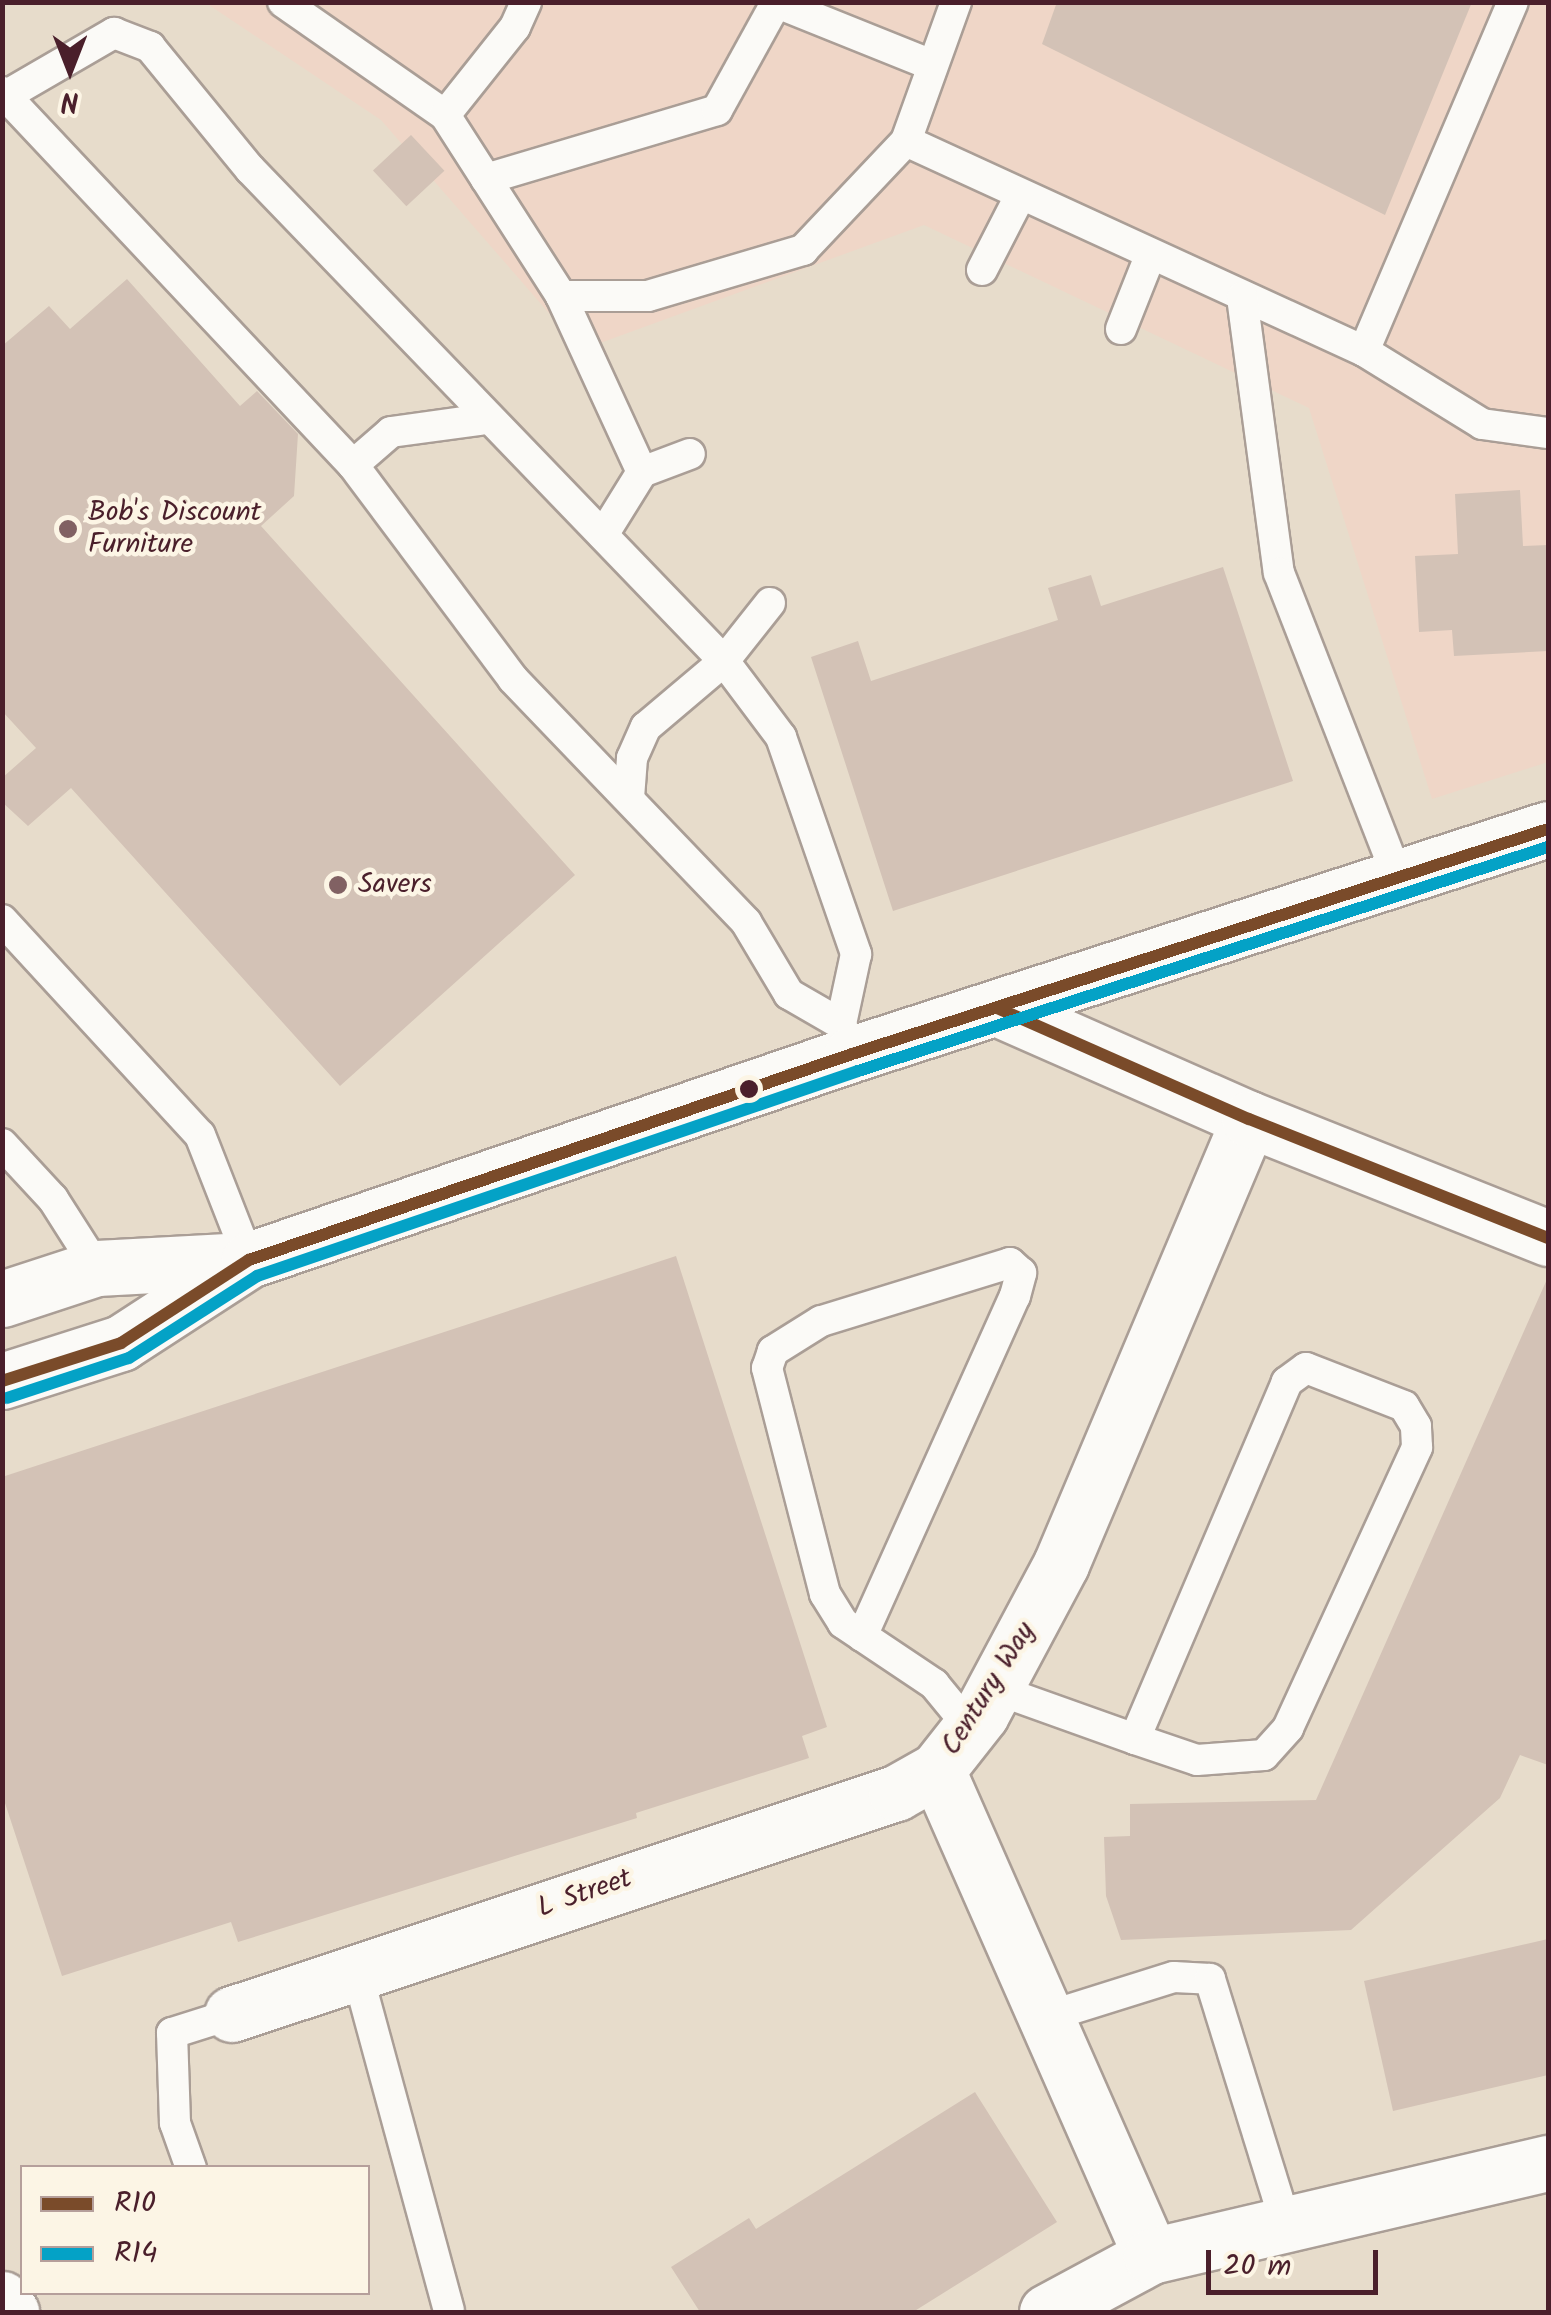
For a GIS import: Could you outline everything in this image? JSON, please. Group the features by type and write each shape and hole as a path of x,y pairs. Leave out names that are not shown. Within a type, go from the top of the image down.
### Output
{"main road":[{"path":"2,1381 121,1343 249,1260 847,1039 996,1008 1548,829"},
{"path":"996,1008 1249,1119 1548,1238"},
{"name":"Century Way","path":"1151,2256 937,1770 983,1709 1061,1564 1249,1119"},
{"path":"2,1299 97,1268 249,1260"},
{"name":"L Street","path":"232,2014 896,1793 937,1770"},
{"path":"1046,2312 1151,2256 1548,2163"},
{"path":"2,2299 11,2312"}],"lane":[{"path":"283,2 445,115 561,296 642,472"},
{"path":"445,115 516,27 526,2"},
{"path":"561,296 648,296 803,250 906,141 956,2"},
{"path":"1364,351 1513,2"},
{"path":"486,179 717,110 776,3 932,65"},
{"path":"114,32 150,47 250,169 486,419 724,662 781,737 854,945 847,1039 789,994 746,922 513,678 353,466 4,94 114,32"},
{"path":"906,141 1019,198 1364,351 1482,424 1548,433"},
{"path":"982,270 1019,198"},
{"path":"1120,330 1150,256"},
{"path":"1242,297 1279,573 1398,878"},
{"path":"353,466 391,432 486,419"},
{"path":"603,535 642,472 690,454"},
{"path":"629,798 632,758 646,727 724,662 770,602"},
{"path":"2,920 200,1135 249,1260"},
{"path":"2,1144 54,1199 97,1268"},
{"path":"862,1636 1015,1296 1021,1273 1010,1263 821,1321 773,1351 767,1368 825,1594 843,1624 934,1684 983,1709 1136,1740 1197,1760 1233,1761 1264,1755 1288,1728 1417,1448 1416,1426 1404,1406 1306,1368 1287,1382 1136,1740"},
{"path":"357,1972 450,2310"},
{"path":"1046,2017 1174,1977 1210,1979 1286,2225"},
{"path":"191,2165 174,2123 172,2034 232,2014"}],"shaded area":[{"path":"206,3 1548,3 1548,762 1432,799 1309,408 924,225 581,350 381,120"}],"building":[{"path":"1057,2 1472,2 1385,215 1042,44"},
{"path":"411,135 444,171 406,206 373,170"},
{"path":"127,279 240,406 257,391 298,434 294,496 261,526 575,875 340,1086 71,788 28,826 2,802 2,778 36,748 2,711 2,346 49,306 70,329"},
{"path":"1520,490 1523,546 1548,545 1548,651 1454,656 1452,630 1419,632 1415,556 1458,554 1455,494"},
{"path":"1223,567 1293,781 893,911 811,657 858,641 871,681 1058,620 1048,588 1091,575 1101,606"},
{"path":"676,1256 827,1727 802,1736 809,1758 636,1813 637,1818 238,1942 231,1922 62,1976 2,1794 2,1477"},
{"path":"1548,1277 1548,1765 1520,1755 1500,1798 1351,1930 1121,1940 1106,1896 1104,1837 1130,1836 1130,1804 1316,1800"},
{"path":"1548,1939 1548,2075 1393,2111 1364,1981"},
{"path":"975,2092 1057,2222 913,2312 700,2312 671,2267 749,2218 756,2229"}],"transit line":[{"name":"R10","path":"2,1381 121,1343 249,1260 852,1054 1548,829"},
{"name":"R14","path":"7,1398 129,1358 257,1276 858,1071 1548,847"},
{"name":"R10","path":"997,1008 1249,1119 1548,1238"}],"place":[{"name":"Bob's Discount Furniture","path":"68,529"},
{"name":"Savers","path":"338,885"}]}
